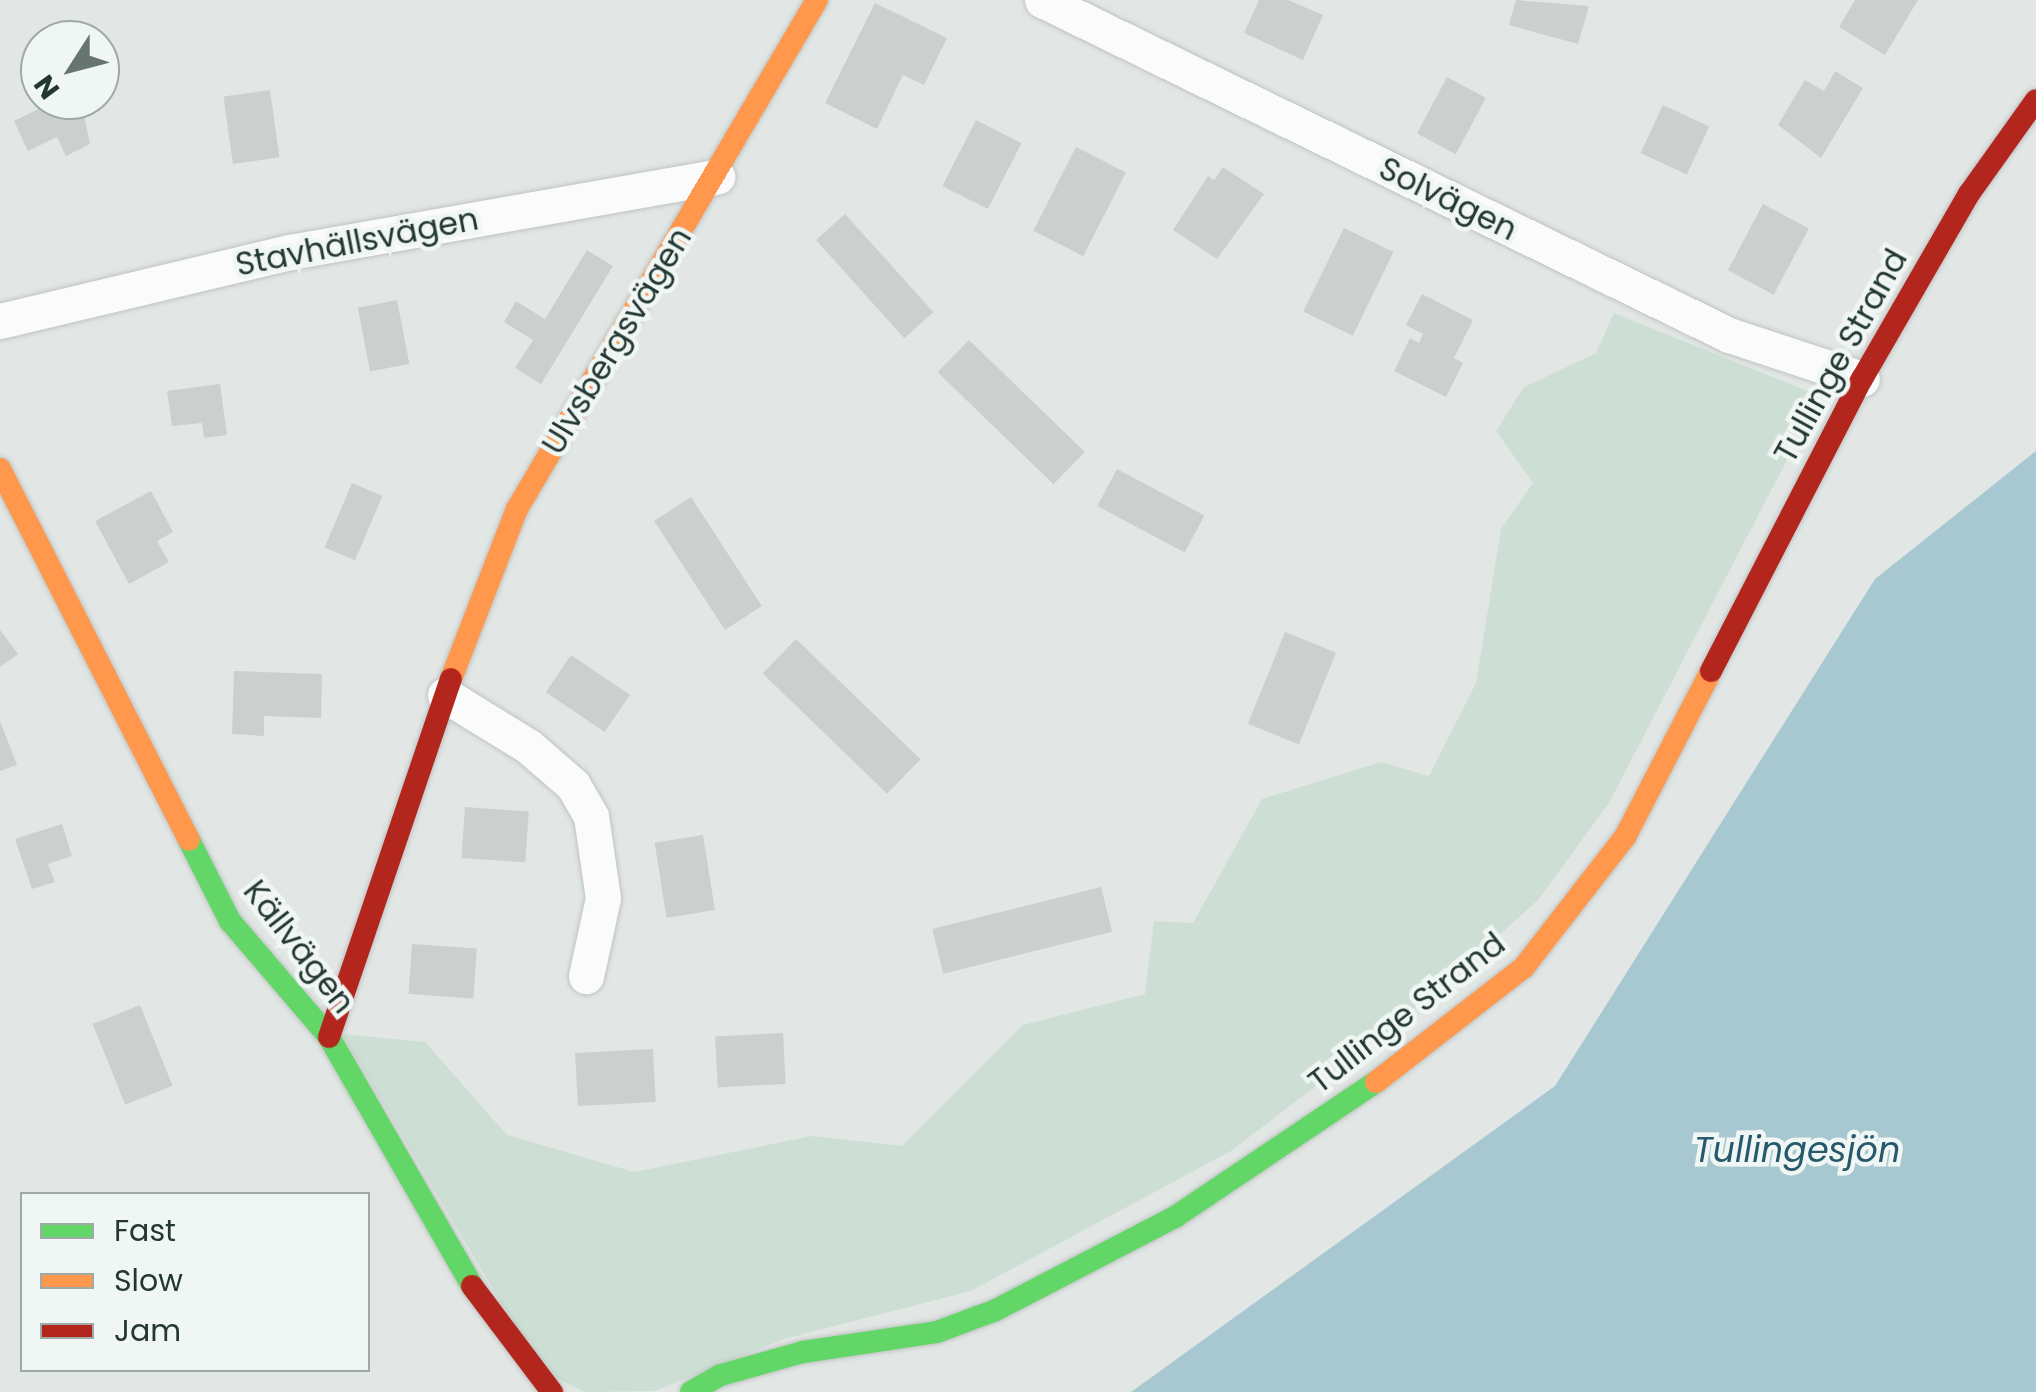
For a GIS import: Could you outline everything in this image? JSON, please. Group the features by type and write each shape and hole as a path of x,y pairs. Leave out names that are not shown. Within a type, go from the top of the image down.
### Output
{"street":[{"name":"Ulvsbergsvägen","path":"329,1037 445,695 517,509 717,177 817,0"},
{"name":"Solvägen","path":"1042,0 1729,335 1862,378"},
{"name":"Tullinge Strand","path":"691,1392 721,1375 803,1352 937,1332 996,1310 1175,1217 1340,1110 1524,967 1625,837 1862,378 1969,194 2036,100"},
{"name":"Stavhällsvägen","path":"0,321 290,252 717,177"},
{"name":"Källvägen","path":"0,469 230,921 329,1037 492,1319 552,1392"},
{"path":"445,695 528,746 573,785 591,816 603,898 586,976"}],"green space":[{"path":"1614,313 1820,396 1609,803 1538,900 1422,1005 1231,1151 971,1291 784,1339 655,1391 584,1392 541,1370 342,1034 425,1042 507,1135 634,1172 812,1136 902,1146 1023,1025 1145,994 1154,921 1193,923 1262,799 1381,762 1429,776 1476,683 1501,529 1533,483 1496,431 1524,387 1596,353"}],"water":[{"name":"Tullingesjön","path":"2036,451 2036,1392 1131,1392 1555,1086 1875,579"}],"building":[{"path":"1259,0 1288,0 1323,15 1303,60 1244,33"},
{"path":"1516,0 1589,6 1578,44 1509,25"},
{"path":"1855,0 1918,0 1885,55 1839,27"},
{"path":"875,3 947,38 924,85 903,75 877,129 825,103"},
{"path":"1835,71 1863,88 1821,158 1778,125 1805,80 1824,91"},
{"path":"1447,77 1486,98 1456,154 1417,134"},
{"path":"270,90 279,157 233,164 223,97"},
{"path":"1663,105 1709,127 1687,175 1641,153"},
{"path":"85,120 90,144 66,156 57,137 28,151 14,121"},
{"path":"976,120 1021,143 988,209 942,186"},
{"path":"1076,147 1126,172 1083,256 1033,231"},
{"path":"1223,167 1264,194 1217,259 1173,230 1208,176 1214,180"},
{"path":"1763,204 1809,228 1774,295 1728,270"},
{"path":"845,214 933,312 904,338 816,240"},
{"path":"1344,228 1393,252 1353,336 1303,312"},
{"path":"587,250 613,266 541,384 515,368 533,340 504,322 516,301 545,319"},
{"path":"1422,294 1473,320 1454,358 1463,363 1446,397 1394,371 1410,338 1419,343 1423,334 1406,325"},
{"path":"397,300 409,364 370,371 358,308"},
{"path":"969,340 1085,452 1054,484 938,372"},
{"path":"220,384 227,435 204,438 202,423 172,426 167,391"},
{"path":"1117,469 1204,515 1185,553 1097,506"},
{"path":"352,483 382,496 355,560 325,547"},
{"path":"151,491 173,532 157,541 169,562 129,584 95,521"},
{"path":"691,497 762,606 725,630 654,521"},
{"path":"0,630 18,654 0,667"},
{"path":"1285,632 1336,653 1299,744 1248,724"},
{"path":"796,639 920,759 887,794 763,674"},
{"path":"571,655 630,695 605,732 546,692"},
{"path":"234,671 322,674 321,718 264,716 264,736 232,734"},
{"path":"0,721 17,765 0,771"},
{"path":"465,807 529,811 525,862 461,858"},
{"path":"62,824 72,856 48,864 55,882 32,889 15,839"},
{"path":"703,835 715,910 666,918 655,843"},
{"path":"1101,887 1112,932 943,974 932,929"},
{"path":"412,944 477,949 473,998 409,994"},
{"path":"140,1005 173,1086 125,1105 93,1024"},
{"path":"783,1033 786,1084 718,1087 715,1037"},
{"path":"653,1049 656,1102 578,1106 575,1053"}],"traffic: fast":[{"path":"189,840 230,921 329,1037 472,1286"},
{"path":"691,1392 721,1375 803,1352 937,1332 996,1310 1175,1217 1376,1082"}],"traffic: slow":[{"path":"451,679 517,509 817,0"},
{"path":"0,469 189,840"},
{"path":"1376,1082 1524,967 1625,837 1711,671"}],"traffic: jam":[{"path":"1711,671 1862,379 1969,194 2036,100"},
{"path":"329,1037 451,679"},
{"path":"472,1286 552,1392"}]}
